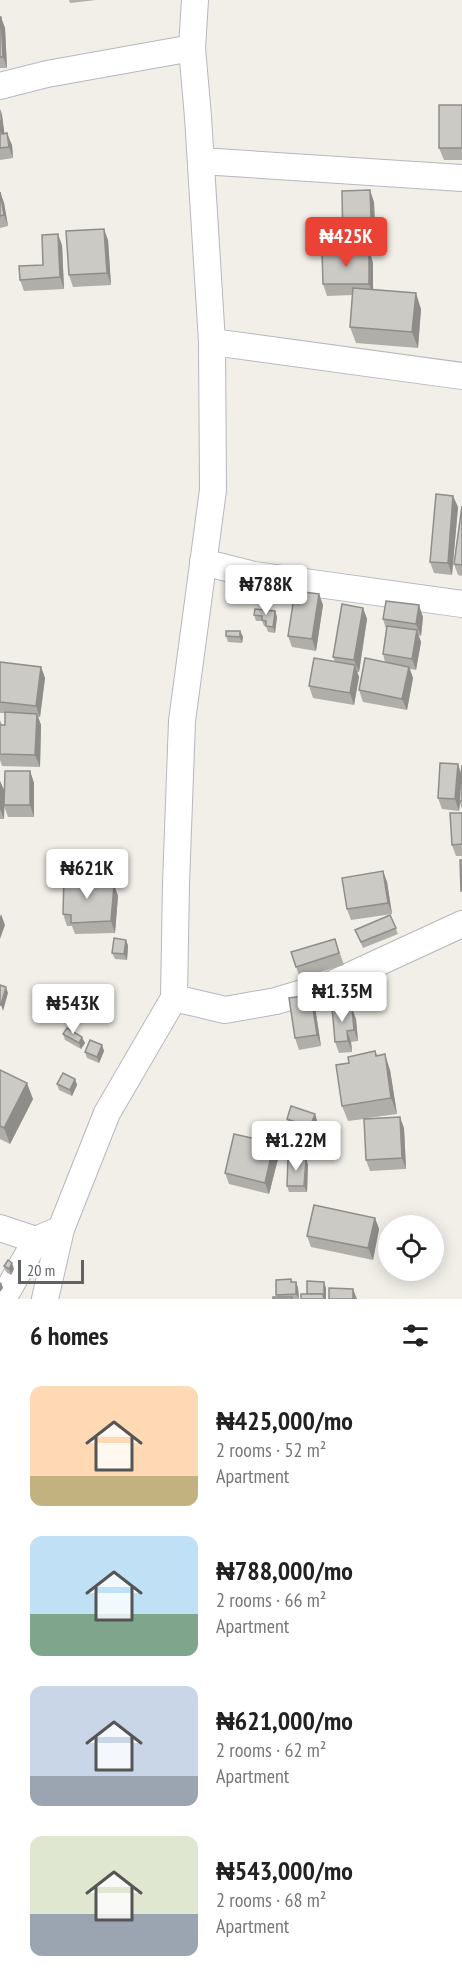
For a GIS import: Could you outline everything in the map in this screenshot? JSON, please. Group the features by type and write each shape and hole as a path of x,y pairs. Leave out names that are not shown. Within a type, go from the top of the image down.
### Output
{"street":[{"path":"45,1299 60,1229 107,1113 174,998 182,721 213,490 212,342 192,48 195,0"},
{"path":"0,86 47,74 192,48"},
{"path":"201,161 462,178"},
{"path":"212,342 462,376"},
{"path":"203,562 254,575 462,604"},
{"path":"174,998 225,1010 276,1001 332,984 462,924"},
{"path":"0,1228 36,1240"},
{"path":"3,1299 36,1240 60,1229"}],"building":[{"path":"1,17 3,57 0,57"},
{"path":"439,105 462,105 462,148 439,148"},
{"path":"0,120 2,134 7,133 9,147 0,148"},
{"path":"370,190 372,245 343,246 342,191"},
{"path":"0,192 4,215 0,216"},
{"path":"104,229 107,273 69,275 66,231"},
{"path":"58,234 60,277 20,280 19,266 43,265 42,235"},
{"path":"369,251 369,284 323,284 322,252"},
{"path":"353,288 416,293 412,332 350,327"},
{"path":"436,494 453,496 448,563 430,562"},
{"path":"462,506 462,565 454,564"},
{"path":"295,591 319,594 312,639 288,636"},
{"path":"386,601 419,605 416,624 383,619"},
{"path":"342,604 363,608 354,660 333,657"},
{"path":"255,609 275,611 273,627 266,626 266,621 262,620 262,616 254,615"},
{"path":"387,626 417,630 412,659 383,654"},
{"path":"226,631 240,631 240,637 226,636"},
{"path":"314,658 355,665 350,693 309,686"},
{"path":"365,658 409,667 402,699 359,690"},
{"path":"0,662 41,667 36,706 0,702"},
{"path":"5,712 37,714 35,755 0,754 0,725 5,725"},
{"path":"440,763 458,764 455,799 438,798"},
{"path":"462,765 462,801 459,801"},
{"path":"5,771 30,771 30,805 4,805"},
{"path":"450,813 462,813 462,844 452,845"},
{"path":"460,860 462,860 462,891 461,891"},
{"path":"383,871 388,903 347,909 342,878"},
{"path":"64,877 99,877 99,885 114,885 111,921 71,923 71,915 63,914"},
{"path":"390,915 396,928 361,942 355,930"},
{"path":"114,938 126,940 124,954 112,953"},
{"path":"335,939 339,953 296,967 291,952"},
{"path":"0,985 6,987 1,1005 0,1005"},
{"path":"311,995 317,1035 295,1038 289,998"},
{"path":"343,1005 343,1009 352,1008 354,1030 347,1031 348,1041 335,1042 332,1006"},
{"path":"67,1028 82,1037 79,1043 63,1034"},
{"path":"90,1040 102,1045 97,1057 85,1052"},
{"path":"375,1051 376,1056 385,1054 391,1098 342,1106 336,1065 349,1063 348,1057"},
{"path":"0,1070 27,1083 4,1128 0,1126"},
{"path":"63,1073 75,1079 70,1090 57,1084"},
{"path":"291,1106 315,1114 310,1127 287,1119"},
{"path":"400,1117 402,1158 366,1160 364,1119"},
{"path":"234,1134 274,1143 265,1183 225,1173"},
{"path":"288,1158 306,1159 304,1186 287,1186"},
{"path":"314,1205 375,1218 368,1248 307,1236"},
{"path":"8,1260 12,1263 9,1269 4,1266"},
{"path":"291,1279 291,1282 296,1282 296,1294 276,1295 276,1280"},
{"path":"307,1281 324,1282 324,1294 307,1294"},
{"path":"329,1288 353,1289 353,1299 329,1299"},
{"path":"301,1294 323,1294 324,1299 301,1299"},
{"path":"273,1297 292,1297 292,1299 273,1299"}]}
